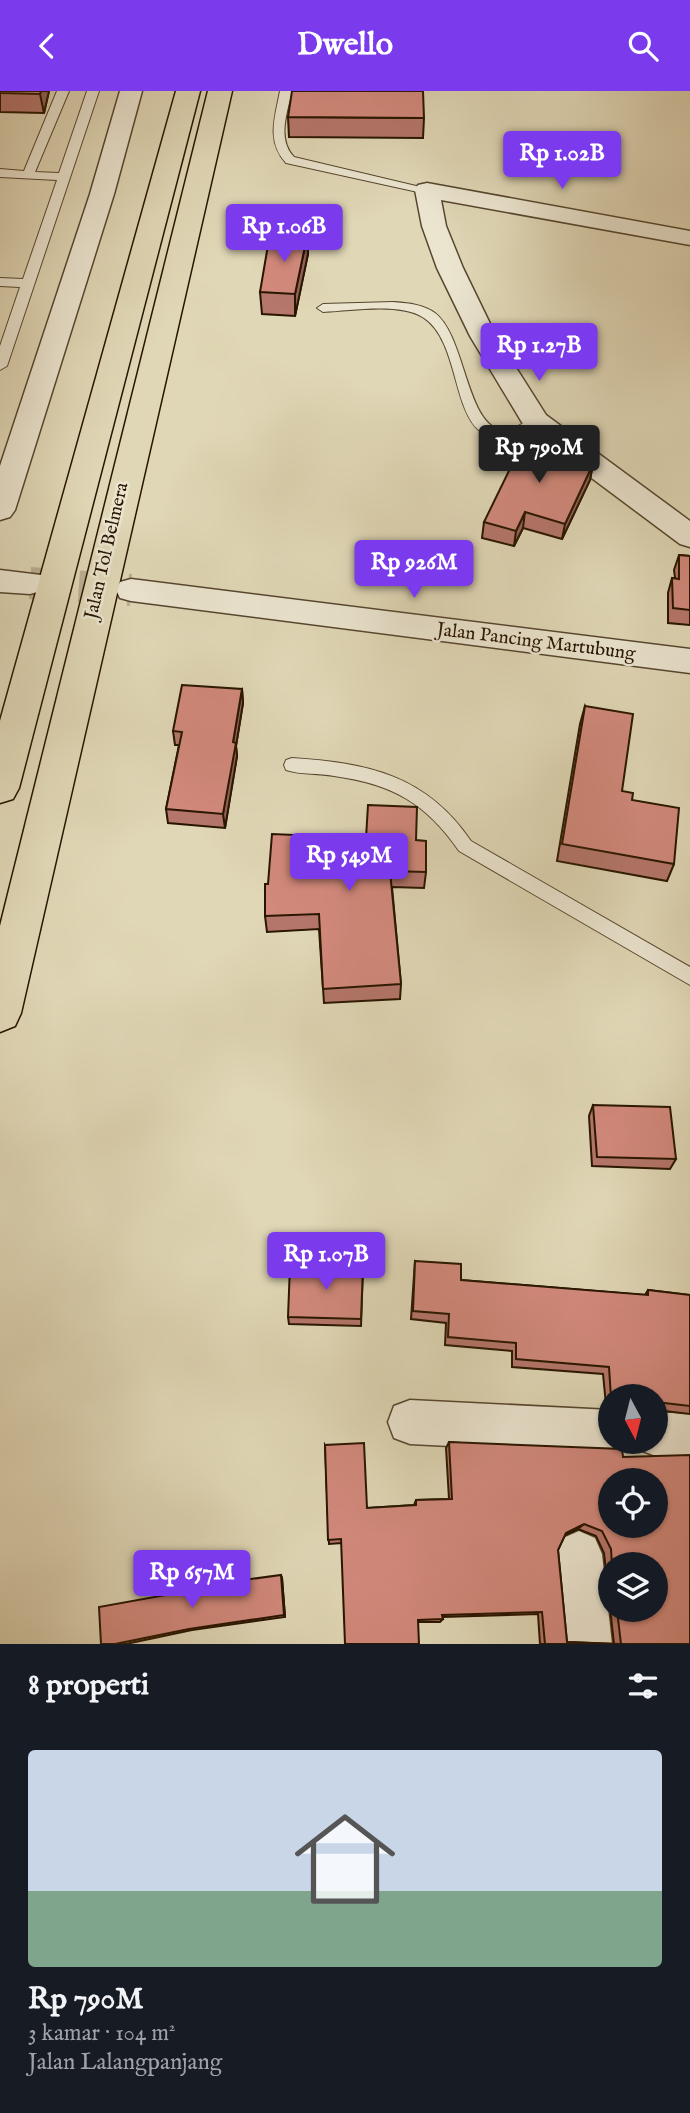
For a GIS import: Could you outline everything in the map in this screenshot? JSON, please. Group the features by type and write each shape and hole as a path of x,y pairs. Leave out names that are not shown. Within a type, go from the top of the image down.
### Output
{"highway":[{"name":"Jalan Tol Belmera","path":"0,788 188,91"},
{"name":"Jalan Tol Belmera","path":"0,1013 127,464 172,296 220,91"}],"street":[{"path":"0,510 102,194 131,91"},
{"path":"690,238 427,190 434,226 450,268 483,336 536,422 690,536"},
{"path":"0,581 30,583"},
{"name":"Jalan Pancing Martubung","path":"131,590 690,661"},
{"path":"410,1422 598,1431"},
{"path":"668,1435 690,1436"},
{"path":"579,1554 588,1644"}],"lane":[{"path":"28,175 63,91"},
{"path":"0,366 93,91"},
{"path":"286,91 277,143 280,152 290,160 427,190"},
{"path":"0,173 64,177"},
{"path":"0,282 28,283"},
{"path":"323,309 408,307 432,316 447,341 482,427 497,435 514,433 536,422"},
{"path":"292,765 339,767 403,788 442,815 465,846 690,977"}],"building":[{"path":"0,91 41,91 40,94"},
{"path":"292,91 423,91 424,118 288,117"},
{"path":"281,231 308,232 295,294 260,292 268,245 278,246"},
{"path":"526,436 557,444 554,449 583,457 593,464 565,524 525,512 516,531 484,522"},
{"path":"679,555 690,556 690,610 673,608 672,578 679,579"},
{"path":"182,685 242,689 233,742 236,743 223,814 166,809 182,732 173,731"},
{"path":"585,706 633,714 622,791 633,793 632,800 679,808 674,864 562,844"},
{"path":"368,805 417,807 416,840 426,841 426,872 390,871 401,984 323,989 319,914 265,916 265,884 268,884 272,834 366,838"},
{"path":"593,1105 670,1107 676,1159 597,1157"},
{"path":"415,1261 461,1264 461,1280 648,1295 648,1290 690,1295 690,1406 668,1403 668,1384 610,1384 609,1367 516,1359 516,1343 448,1337 449,1314 413,1311"},
{"path":"290,1266 363,1267 361,1319 288,1317"},
{"path":"449,1442 598,1448 598,1454 623,1454 623,1457 690,1455 690,1644 621,1644 545,1644 542,1612 442,1615 443,1619 418,1620 419,1644 345,1644 341,1539 328,1540 325,1445 364,1443 367,1508 416,1505 416,1500 452,1499"},
{"path":"281,1575 284,1615 189,1629 115,1644 101,1644 99,1607 199,1589 199,1586"}],"tunnel":[{"path":"30,583 131,590"}]}
